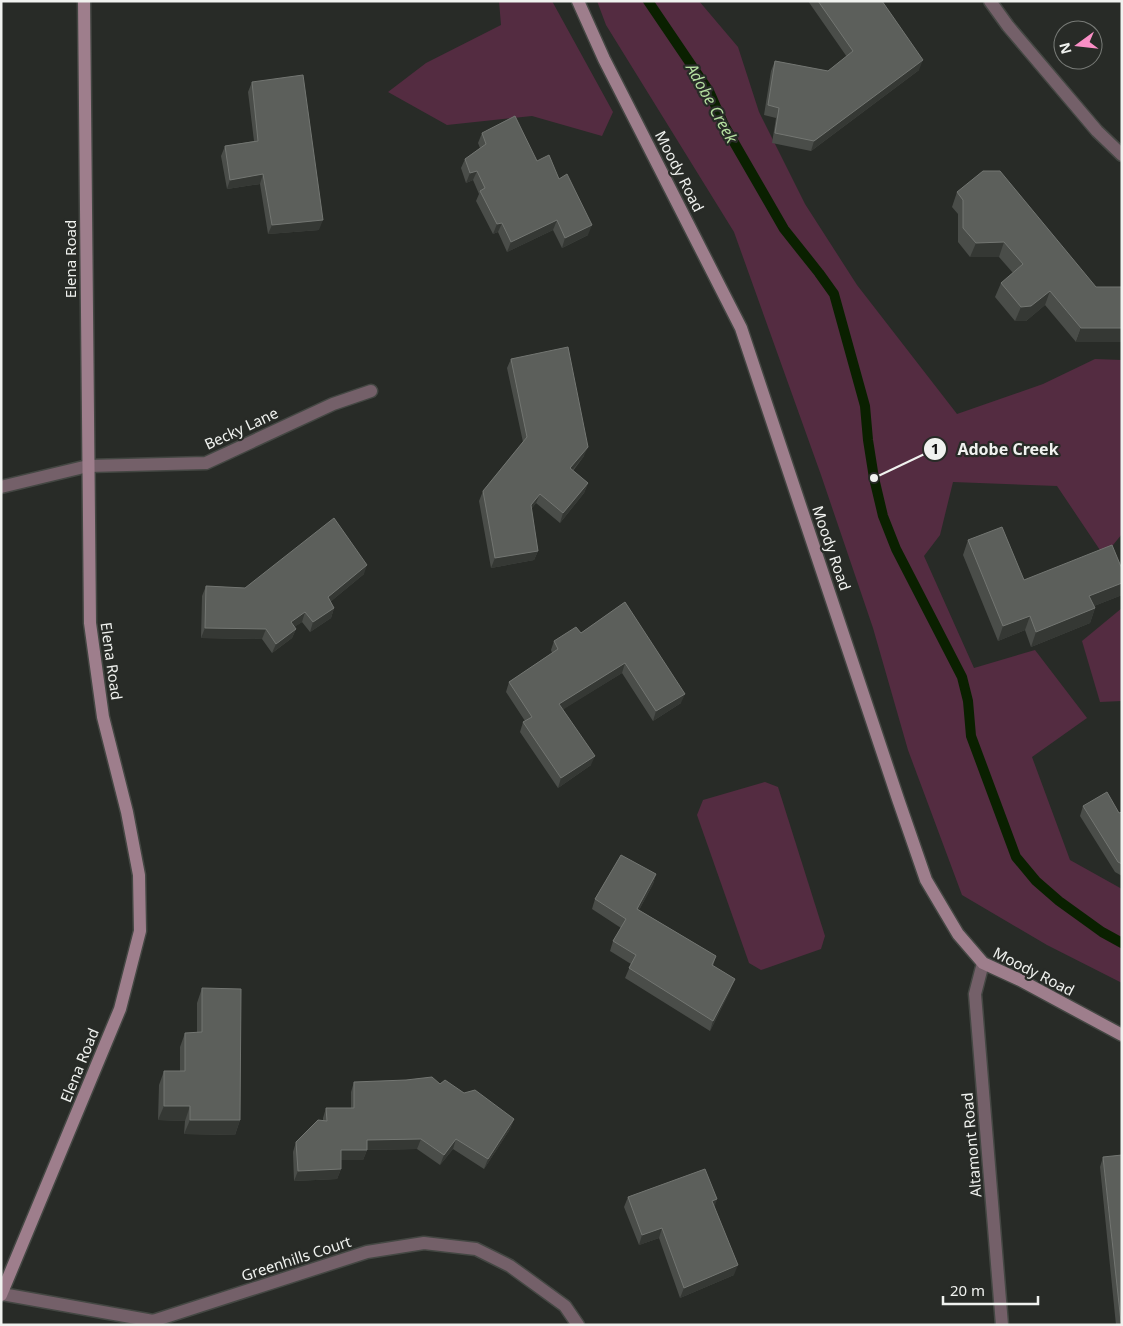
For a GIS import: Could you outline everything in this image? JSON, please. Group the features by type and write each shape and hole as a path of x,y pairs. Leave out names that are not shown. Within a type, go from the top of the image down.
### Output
{"street":[{"name":"Elena Road","path":"2,1294 120,1009 140,931 138,875 127,812 103,717 90,623 84,1"},
{"name":"Moody Road","path":"578,1 604,59 741,328 926,880 958,934 982,963 1020,980 1122,1035"},
{"path":"990,1 1008,26 1097,131 1122,155"},
{"name":"Becky Lane","path":"1,487 88,466 206,463 333,404 371,390"},
{"name":"Altamont Road","path":"982,963 975,994 1002,1325"},
{"name":"Greenhills Court","path":"2,1294 153,1321 367,1252 424,1243 476,1249 510,1266 565,1306 578,1325"}],"shaded area":[{"path":"499,1 552,1 613,112 602,136 532,116 447,125 388,92 426,63 501,25"},
{"path":"597,1 699,1 738,47 759,112 805,204 857,285 957,414 1043,384 1095,359 1122,360 1122,534 1104,556 1057,486 953,482 940,535 924,556 974,668 1035,650 1087,718 1032,757 1070,860 1122,889 1122,983 1047,945 962,895 908,750 873,628 821,475 734,232 606,25"},
{"path":"1122,608 1122,701 1100,702 1082,641"},
{"path":"765,782 778,787 825,936 821,949 761,970 749,963 697,815 703,800"}],"building":[{"path":"818,1 882,1 923,60 814,141 775,133 779,108 768,105 775,61 828,71 853,51"},
{"path":"303,75 323,220 272,225 263,174 230,180 225,146 258,141 252,82"},
{"path":"515,116 537,161 549,155 559,179 567,174 592,225 565,238 557,220 511,242 502,223 497,224 480,191 485,188 477,171 470,173 465,159 486,144 482,133"},
{"path":"983,171 1000,171 1096,287 1122,287 1122,328 1081,328 1050,291 1031,306 1021,307 1001,283 1023,264 1004,242 976,243 963,228 963,200 957,192"},
{"path":"568,347 588,447 570,468 588,483 563,513 540,494 531,505 538,551 495,558 483,491 527,437 511,359"},
{"path":"334,518 367,565 328,597 334,608 313,622 305,612 291,622 296,629 276,644 266,629 205,628 206,586 245,588"},
{"path":"1002,527 1024,580 1112,545 1122,569 1122,583 1089,596 1095,608 1036,632 1030,616 1003,626 968,540"},
{"path":"625,602 685,694 656,711 625,663 559,704 595,756 561,778 523,722 532,717 509,682 558,649 554,641 576,627 581,633"},
{"path":"1107,792 1119,813 1122,812 1122,864 1118,862 1083,806"},
{"path":"621,855 656,874 637,909 716,956 712,965 735,979 713,1021 629,968 636,955 613,941 626,919 595,899"},
{"path":"202,988 241,989 240,1120 190,1120 190,1106 164,1106 164,1071 185,1071 185,1033 202,1032"},
{"path":"432,1077 440,1084 445,1080 464,1093 475,1090 514,1119 488,1159 456,1139 444,1155 421,1139 367,1140 367,1150 341,1150 341,1169 298,1171 296,1142 318,1120 327,1121 326,1108 354,1108 354,1082"},
{"path":"1122,1155 1122,1322 1121,1322 1103,1157"},
{"path":"705,1169 717,1199 712,1201 738,1265 684,1288 662,1228 642,1235 628,1197"}],"waterway":[{"name":"Adobe Creek","path":"648,1 709,91 724,125 784,229 834,294 865,406 874,478 883,516 896,549 962,677 968,701 971,736 1016,857 1036,881 1059,901 1102,932 1122,943"}],"place":[{"name":"Adobe Creek","path":"874,478"}]}
